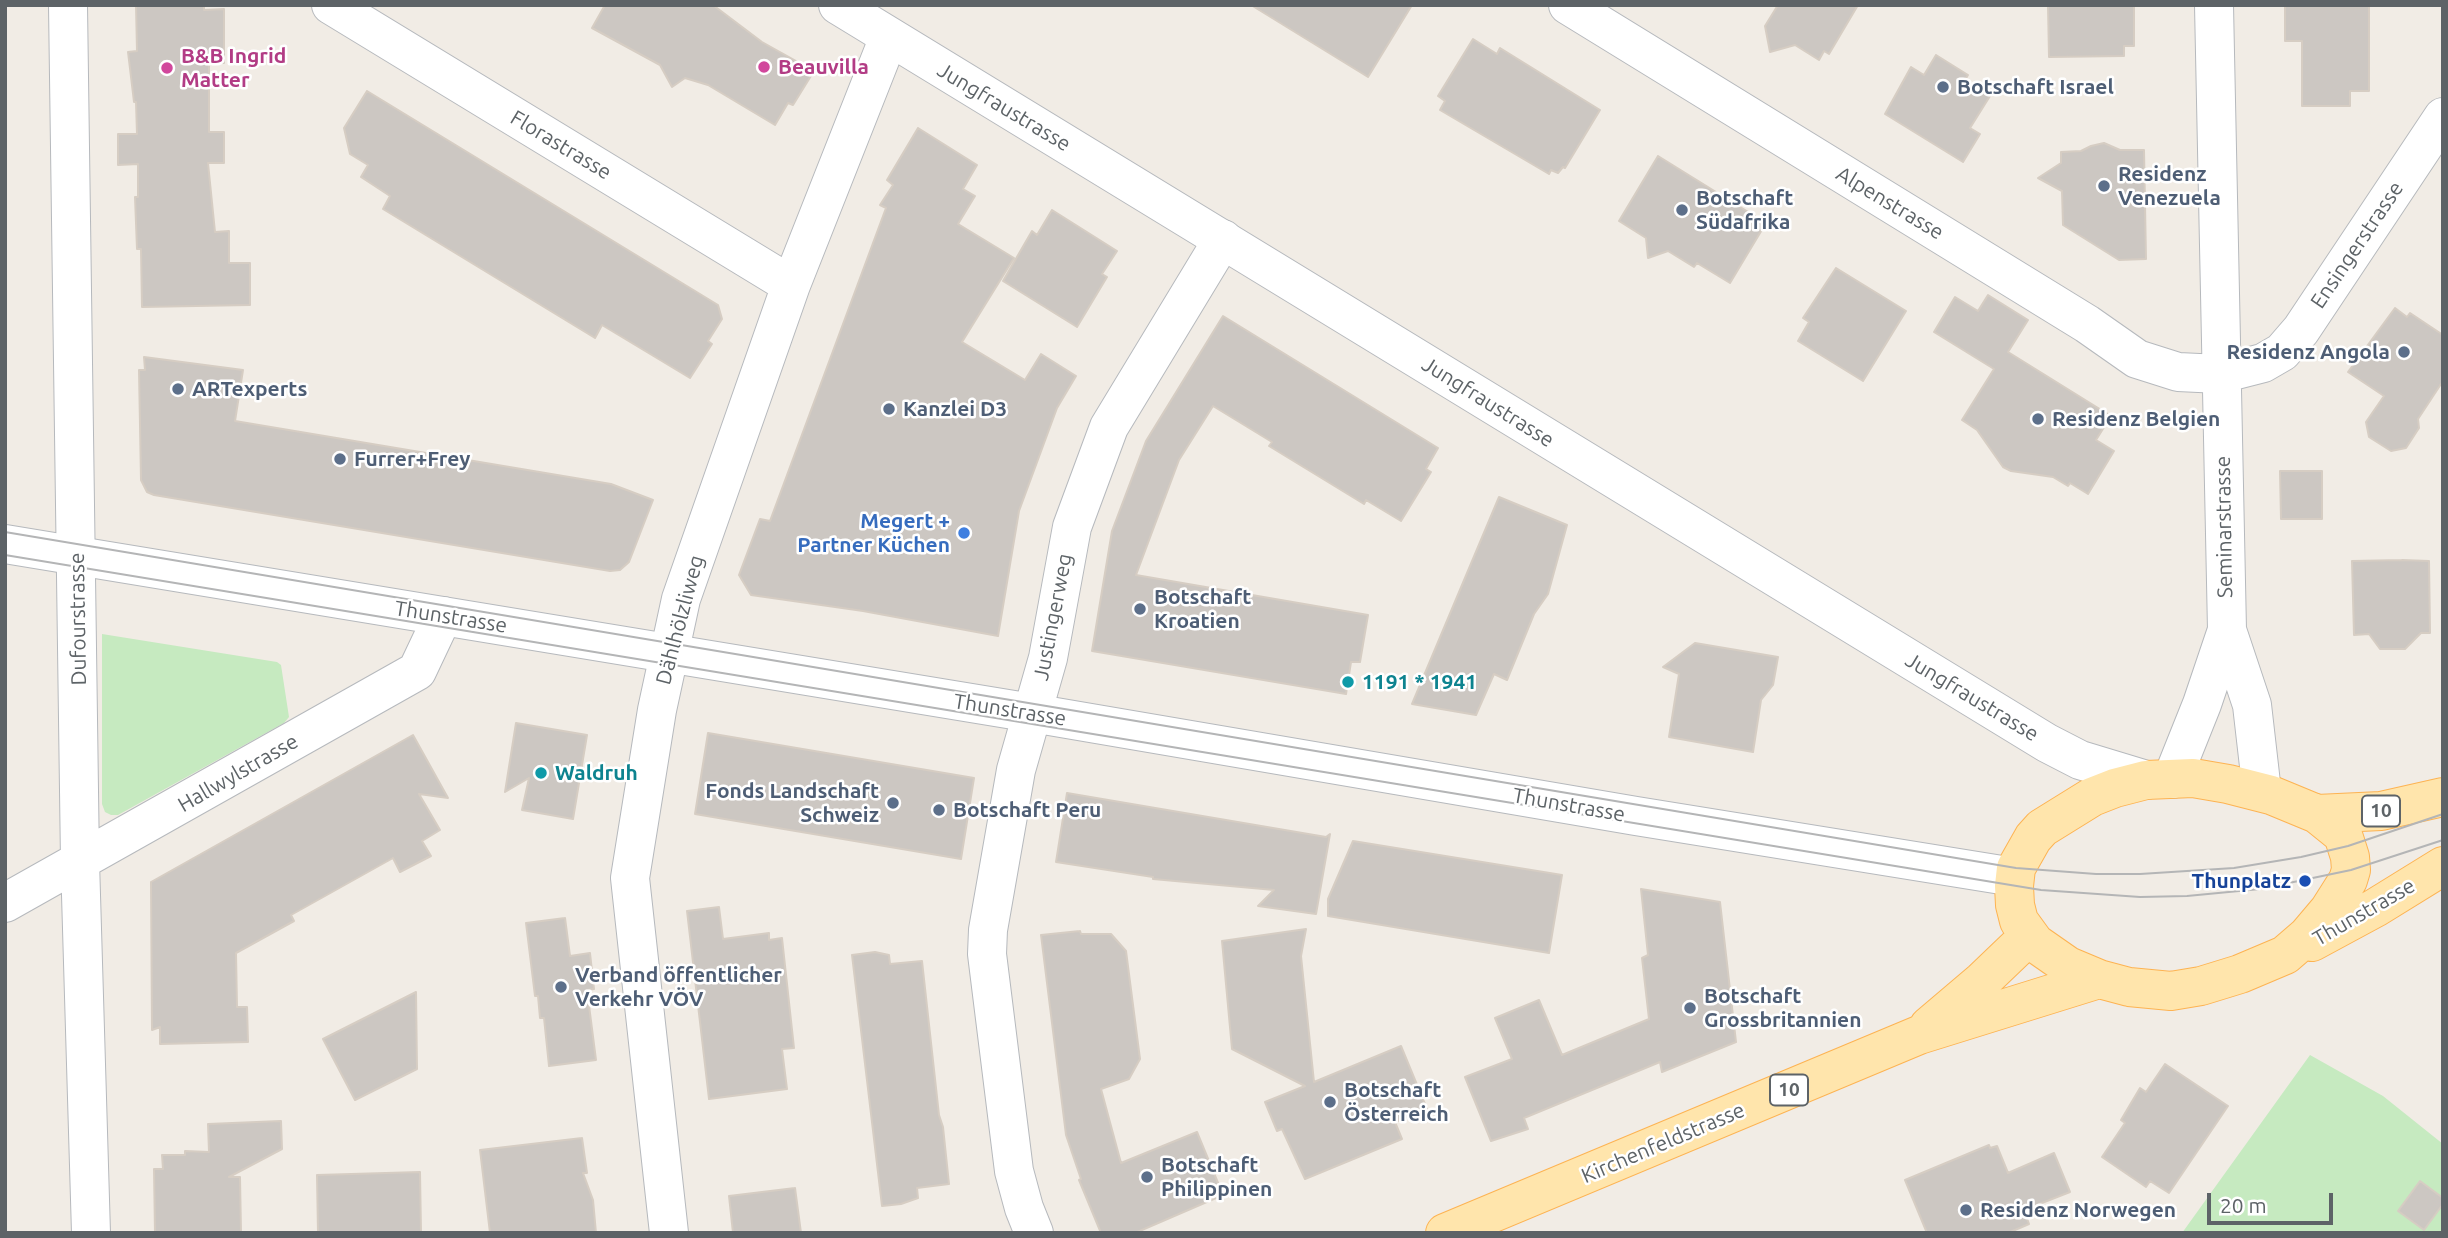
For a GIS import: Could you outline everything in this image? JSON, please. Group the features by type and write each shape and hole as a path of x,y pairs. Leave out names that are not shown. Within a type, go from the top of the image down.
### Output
{"main road":[{"path":"2159,779 2208,780 2262,792 2317,814 2343,835 2348,846 2351,870 2345,887 2307,936 2285,955 2240,974 2201,986 2171,990 2129,987 2078,971 2060,961 2029,936 2017,914 2014,896 2016,867 2024,851 2042,828 2092,797 2115,788 2159,779"},
{"name":"10","path":"2317,814 2381,811 2443,797"},
{"name":"Thunstrasse","path":"2285,955 2375,908 2443,866"},
{"name":"Kirchenfeldstrasse","path":"1919,1035 2029,936"},
{"name":"Kirchenfeldstrasse","path":"1445,1233 1919,1035 2099,979"}],"street":[{"name":"Dufourstrasse","path":"68,5 80,861 91,1233"},
{"name":"Florastrasse","path":"331,5 791,285"},
{"name":"Jungfraustrasse","path":"838,5 2047,743 2080,760 2159,779"},
{"name":"Alpenstrasse","path":"1568,5 2087,324 2137,359 2178,372 2220,373"},
{"name":"Seminarstrasse","path":"2214,5 2227,630 2252,705 2262,792"},
{"name":"Dählhölzliweg","path":"669,1233 630,878 668,653 681,598 791,285 889,37"},
{"name":"Ensingerstrasse","path":"2220,373 2263,363 2288,346 2443,117"},
{"name":"Justingerweg","path":"1034,1233 1014,1171 987,941 1016,770 1048,658 1072,527 1109,427 1223,239"},
{"name":"Thunstrasse","path":"5,544 2014,877"},
{"name":"Hallwylstrasse","path":"5,903 417,671 443,616"},
{"name":"Seminarstrasse","path":"2159,779 2202,704 2227,630"}],"green space":[{"path":"102,634 277,662 281,665 289,717 284,723 118,815 111,815 105,812 102,804"},
{"path":"2310,1055 2383,1096 2443,1144 2443,1233 2182,1233"}],"building":[{"path":"136,5 204,5 204,10 224,9 224,63 209,63 209,132 224,132 224,163 208,163 215,232 229,231 229,263 250,263 250,305 142,307 141,249 137,249 135,197 138,197 138,164 118,165 118,134 137,134 136,102 128,52 137,51"},
{"path":"605,5 713,5 762,42 814,71 793,105 788,103 775,125 708,85 685,78 672,87 660,65 592,28"},
{"path":"1251,5 1412,5 1368,77"},
{"path":"1778,5 1858,5 1829,54 1824,51 1819,60 1795,45 1770,52 1765,26"},
{"path":"2048,5 2134,5 2134,46 2124,46 2124,56 2049,57"},
{"path":"2285,6 2369,6 2369,91 2350,91 2350,106 2302,106 2302,41 2285,41"},
{"path":"1473,39 1497,54 1500,48 1600,110 1565,168 1558,173 1551,170 1549,174 1440,110 1445,101 1438,96"},
{"path":"1936,55 1968,75 1965,80 1990,96 1970,128 1980,134 1963,162 1885,114 1911,67 1924,75"},
{"path":"367,91 718,305 722,319 708,341 712,344 690,378 602,325 595,338 383,209 390,196 361,177 368,165 350,154 344,128"},
{"path":"918,128 977,165 963,189 975,196 958,224 1014,258 962,342 1025,380 1041,354 1076,376 1057,408 1019,511 998,636 863,611 751,595 739,575 760,519 770,521 886,208 880,205 893,185 887,180"},
{"path":"2104,143 2120,150 2144,150 2146,259 2119,260 2063,225 2062,191 2038,178 2061,163 2061,152 2081,151"},
{"path":"1658,156 1766,223 1730,283 1697,263 1694,267 1668,251 1648,258 1646,238 1619,221"},
{"path":"1052,210 1117,251 1102,274 1107,277 1077,327 1003,281 1032,231 1037,235"},
{"path":"1836,268 1906,311 1863,381 1798,341 1809,322 1803,318"},
{"path":"1988,295 2028,320 2008,352 2111,416 2096,440 2114,451 2088,494 2053,477 2011,471 2003,467 1977,430 1962,420 1994,369 1934,332 1955,297 1978,311"},
{"path":"2395,308 2407,317 2410,313 2443,335 2443,381 2418,419 2419,428 2406,448 2391,451 2369,437 2366,422 2384,396 2348,372"},
{"path":"1223,316 1438,448 1426,469 1431,472 1401,521 1366,500 1364,504 1269,446 1272,442 1213,406 1179,460 1136,575 1368,615 1360,662 1351,662 1346,694 1092,651 1112,531 1146,441"},
{"path":"144,357 243,370 235,421 611,484 653,500 629,562 620,570 610,571 154,495 147,492 141,480 139,370 145,370"},
{"path":"2280,471 2322,471 2322,519 2281,519"},
{"path":"1499,497 1567,525 1548,594 1534,614 1507,680 1494,674 1476,715 1412,704"},
{"path":"2352,561 2429,561 2430,633 2421,633 2405,649 2380,649 2369,634 2354,635"},
{"path":"1695,643 1778,657 1773,685 1761,700 1753,752 1669,737 1679,674 1663,667"},
{"name":"Waldruh","path":"516,723 587,735 573,819 522,810 529,778 505,792"},
{"path":"708,733 974,778 961,859 695,814"},
{"path":"413,735 448,798 419,794 440,830 422,841 431,856 400,872 393,858 291,915 294,921 236,953 237,1007 247,1007 248,1042 160,1044 160,1027 152,1030 151,882"},
{"path":"1067,793 1326,837 1330,834 1316,914 1258,906 1274,890 1153,879 1056,862"},
{"path":"1353,841 1562,875 1549,953 1328,916 1328,899"},
{"name":"Botschaft Grossbritannien","path":"1641,889 1720,902 1736,1042 1662,1072 1660,1062 1524,1118 1528,1129 1491,1141 1465,1077 1512,1059 1495,1018 1539,1000 1562,1055 1649,1019 1642,958 1648,955"},
{"path":"719,907 723,939 769,933 769,940 782,938 794,1048 782,1049 787,1089 709,1099 687,911"},
{"path":"565,918 570,956 590,953 594,989 587,990 596,1060 549,1066 544,1018 540,1018 538,996 535,996 526,923"},
{"path":"1306,929 1301,956 1314,1082 1401,1046 1427,1109 1395,1122 1402,1139 1305,1179 1282,1129 1277,1131 1265,1102 1305,1086 1232,1049 1222,941"},
{"path":"1080,931 1081,934 1111,934 1126,951 1140,1059 1129,1079 1101,1089 1121,1163 1197,1132 1223,1195 1135,1233 1101,1233 1079,1180 1081,1179 1066,1135 1041,935"},
{"path":"875,952 889,955 890,964 922,961 949,1184 917,1188 918,1198 901,1204 882,1206 852,955"},
{"path":"416,992 417,1069 355,1100 323,1039"},
{"path":"2165,1064 2228,1106 2169,1193 2150,1181 2146,1187 2102,1157 2125,1123 2121,1120 2140,1088 2146,1092"},
{"path":"281,1121 282,1149 229,1177 240,1177 241,1233 155,1233 154,1169 163,1169 162,1155 185,1155 185,1151 209,1152 208,1124"},
{"path":"582,1138 587,1173 583,1173 593,1200 596,1233 490,1233 480,1150"},
{"path":"1989,1145 1990,1148 1997,1146 2008,1173 2054,1153 2070,1192 2024,1210 2029,1224 2008,1233 1927,1233 1905,1180"},
{"path":"420,1172 421,1233 318,1233 317,1175"},
{"path":"2420,1181 2443,1198 2443,1204 2424,1230 2398,1211"},
{"path":"795,1188 801,1233 733,1233 729,1196"}],"tram line":[{"path":"5,532 2016,868 2096,874 2234,868 2348,846 2443,814"},
{"path":"5,555 2041,890 2140,897 2187,896 2260,889 2351,870 2443,840"}],"place":[{"name":"Beauvilla","path":"764,67"},
{"name":"B&B Ingrid Matter","path":"167,68"},
{"name":"Botschaft Israel","path":"1943,87"},
{"name":"Residenz Venezuela","path":"2104,186"},
{"name":"Botschaft Südafrika","path":"1682,210"},
{"name":"Residenz Angola","path":"2404,352"},
{"name":"ARTexperts","path":"178,389"},
{"name":"Kanzlei D3","path":"889,409"},
{"name":"Residenz Belgien","path":"2038,419"},
{"name":"Furrer+Frey","path":"340,459"},
{"name":"Megert + Partner Küchen","path":"964,533"},
{"name":"Botschaft Kroatien","path":"1140,609"},
{"name":"1191 * 1941","path":"1348,682"},
{"name":"Waldruh","path":"541,773"},
{"name":"Fonds Landschaft Schweiz","path":"893,803"},
{"name":"Botschaft Peru","path":"939,810"},
{"name":"Thunplatz","path":"2305,881"},
{"name":"Verband öffentlicher Verkehr VÖV","path":"561,987"},
{"name":"Botschaft Grossbritannien","path":"1690,1008"},
{"name":"Botschaft Österreich","path":"1330,1102"},
{"name":"Botschaft Philippinen","path":"1147,1177"},
{"name":"Residenz Norwegen","path":"1966,1210"}]}
